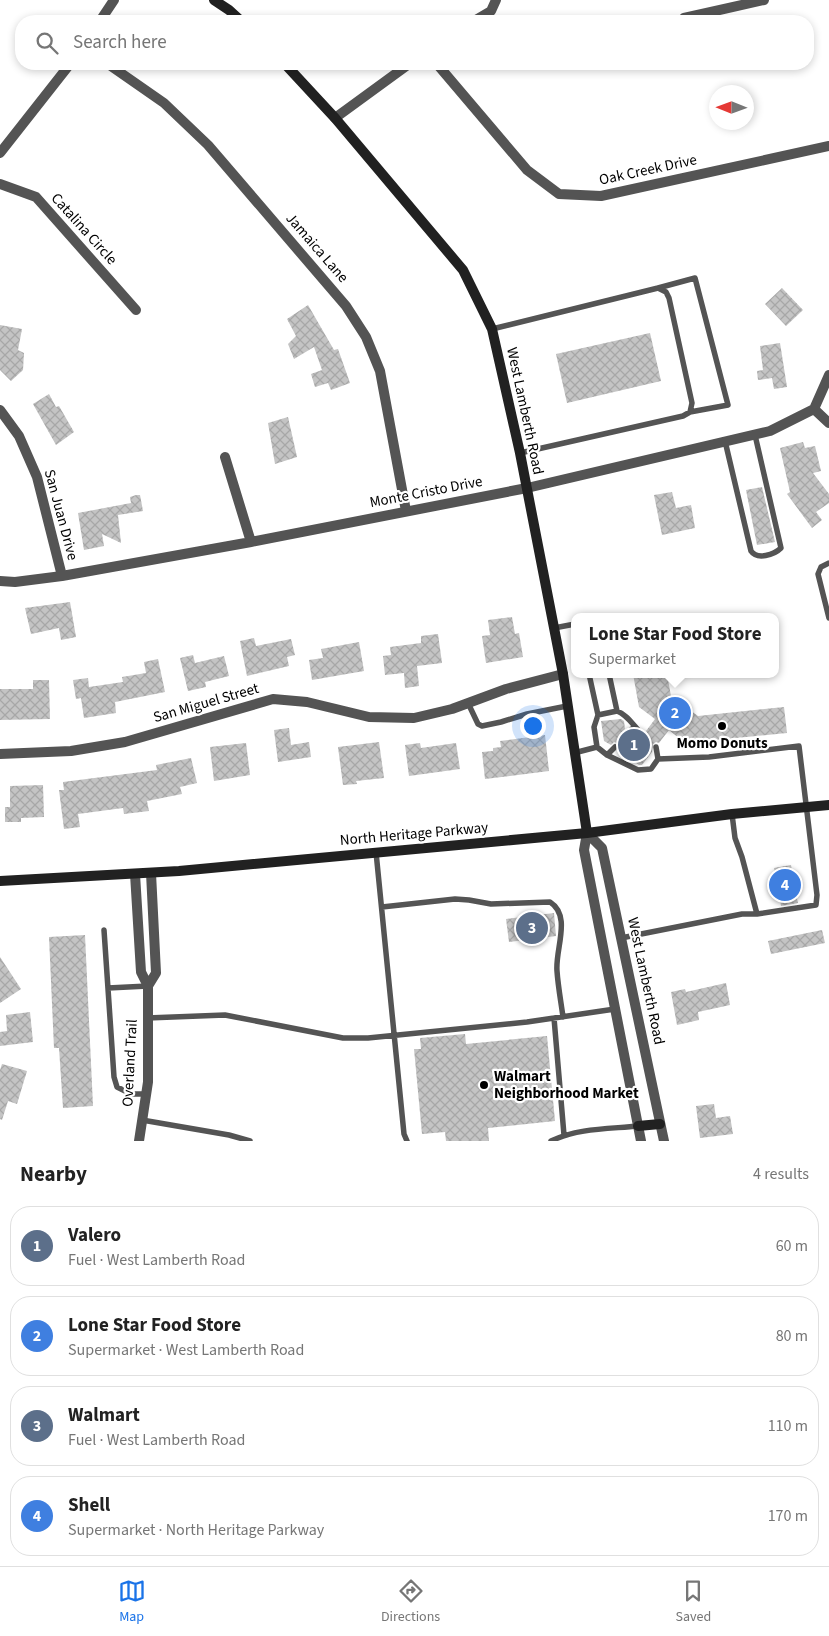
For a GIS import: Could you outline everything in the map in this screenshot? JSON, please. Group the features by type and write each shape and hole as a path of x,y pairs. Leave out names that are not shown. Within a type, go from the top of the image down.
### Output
{"street":[{"path":"104,15 114,0"},
{"path":"214,0 234,15"},
{"path":"484,15 491,11 496,0"},
{"path":"697,15 764,0"},
{"path":"0,153 65,70"},
{"name":"Jamaica Lane","path":"117,70 164,102 208,145 346,306 366,337 380,371 406,510"},
{"name":"West Lamberth Road","path":"291,70 335,118 463,270 492,329 520,453 563,674 586,833 584,850 641,1141"},
{"path":"335,118 402,70"},
{"name":"Oak Creek Drive","path":"442,70 527,170 558,194 601,196 829,146"},
{"name":"Catalina Circle","path":"0,184 36,197 136,310"},
{"path":"829,375 814,409 829,423"},
{"name":"Monte Cristo Drive","path":"0,581 15,582 62,576 251,542 406,510 527,488 770,431 814,409"},
{"name":"San Juan Drive","path":"0,410 19,436 37,477 62,576"},
{"path":"225,458 251,542"},
{"name":"San Miguel Street","path":"0,754 71,751 125,742 274,699 307,702 369,717 414,718 443,711 506,689 563,674"},
{"name":"North Heritage Parkway","path":"0,881 151,873 586,833 732,814 829,805"},
{"name":"West Lamberth Road","path":"586,833 602,848 664,1141"},
{"name":"Overland Trail","path":"148,986 156,973 151,873"},
{"name":"Overland Trail","path":"135,874 142,972 148,986 147,1018 149,1041 146,1094 139,1141"},
{"path":"638,1126 660,1124"}],"lane":[{"path":"492,329 695,278 728,405 690,412 683,416 520,453"},
{"path":"658,288 666,292 669,298 692,403 690,412"},
{"path":"725,441 750,551 759,557 777,552 781,548 754,435"},
{"path":"829,563 821,567 818,574 829,618"},
{"path":"554,628 571,625"},
{"path":"591,678 598,715 594,727 597,747 607,755 632,765 638,770 651,768 658,759 656,747"},
{"path":"610,678 617,711"},
{"path":"468,703 478,724 482,726 568,706"},
{"path":"598,715 617,711 625,714 642,735"},
{"path":"626,734 634,726"},
{"path":"621,938 742,914 757,914 816,905 817,895 799,746 709,757 658,759"},
{"path":"574,753 597,747"},
{"path":"607,755 615,748"},
{"path":"732,814 735,838 757,914"},
{"path":"376,852 404,1134 407,1141"},
{"path":"382,907 455,899 491,904 550,902 557,907 560,916 561,938 557,952 557,964 563,1017"},
{"path":"104,930 114,1077 117,1088 131,1094 146,1094"},
{"path":"108,988 148,986"},
{"path":"147,1018 225,1015 343,1038 368,1038 563,1017 615,1009"},
{"path":"554,1018 564,1135"},
{"path":"142,1120 230,1134 250,1141"},
{"path":"551,1141 564,1135 579,1132 638,1126"}],"building":[{"path":"782,288 803,310 786,326 765,304"},
{"path":"308,305 334,350 338,349 350,383 331,390 328,383 315,387 311,374 322,370 314,347 294,359 288,344 296,336 287,319"},
{"path":"0,325 22,329 18,350 24,353 23,370 11,381 0,370"},
{"path":"650,333 661,381 567,403 556,354"},
{"path":"780,343 787,387 774,389 772,378 758,380 757,371 763,370 760,346"},
{"path":"49,394 56,407 59,406 74,432 56,445 33,404"},
{"path":"288,417 297,457 275,464 268,423"},
{"path":"803,442 805,448 815,446 821,471 813,473 829,494 829,503 816,512 822,520 812,528 787,494 790,492 780,448"},
{"path":"762,487 775,542 757,545 746,490"},
{"path":"672,492 676,508 691,505 695,528 662,535 654,495"},
{"path":"140,495 143,511 118,515 121,543 102,534 104,546 84,550 78,513 131,503 130,497"},
{"path":"70,602 76,637 61,640 59,628 31,634 25,608"},
{"path":"512,617 515,634 519,633 523,657 486,663 482,636 490,635 488,620"},
{"path":"438,634 442,663 417,666 419,686 405,688 404,673 385,675 383,656 391,655 390,647 421,643 421,636"},
{"path":"254,638 256,646 291,639 295,655 287,657 289,666 247,676 240,641"},
{"path":"359,642 364,671 312,680 309,660 323,658 321,649"},
{"path":"193,655 195,663 224,656 229,676 205,682 206,687 188,691 180,658"},
{"path":"158,659 165,692 115,702 116,713 84,718 81,698 76,699 73,680 88,678 89,687 123,682 122,677 146,673 144,662"},
{"path":"634,678 668,678 671,696 698,716 784,707 787,733 685,743 669,730 659,743 653,744 652,752 642,765 639,765 618,750 620,746 618,743 614,742 611,745 604,741 601,721 621,719 624,721 625,729 621,734 623,739 627,740 630,737 637,743 640,738 644,740 647,738 648,734 646,731 655,719 639,707"},
{"path":"33,680 49,680 50,719 0,720 0,689 33,689"},
{"path":"289,728 291,745 309,742 311,757 278,762 274,730"},
{"path":"545,735 549,771 485,779 482,752 493,751 493,748 501,747 500,741"},
{"path":"379,742 384,778 356,781 357,784 343,785 338,747"},
{"path":"246,743 250,775 214,781 210,747"},
{"path":"420,743 421,748 456,743 460,769 409,776 405,745"},
{"path":"191,758 197,783 180,787 182,794 147,801 149,811 124,814 123,808 78,814 80,827 64,829 59,790 64,790 63,782 157,770 156,765"},
{"path":"43,785 44,817 21,818 21,822 5,822 5,807 10,807 10,786"},
{"path":"791,865 793,878 798,877 800,889 795,890 798,903 781,906 779,893 773,894 771,882 777,881 774,868"},
{"path":"554,913 556,936 509,942 506,919"},
{"path":"822,930 825,943 771,954 768,941"},
{"path":"85,935 93,1106 63,1108 59,1048 54,1048 49,937"},
{"path":"0,957 21,989 0,1003"},
{"path":"726,983 730,1005 698,1012 699,1020 677,1025 671,992 685,989 686,992"},
{"path":"30,1012 33,1042 0,1046 0,1032 7,1031 6,1015"},
{"name":"Walmart Neighborhood Market","path":"465,1034 466,1044 547,1036 555,1121 488,1128 489,1141 446,1141 445,1132 422,1134 414,1049 421,1049 420,1038"},
{"path":"2,1064 27,1071 17,1104 8,1101 2,1120 0,1119 0,1070"},
{"path":"714,1104 716,1118 730,1116 733,1134 700,1138 696,1106"}],"place":[{"name":"Lone Star Food Store","path":"675,713"},
{"name":"Momo Donuts","path":"722,726"},
{"name":"Valero","path":"634,745"},
{"name":"Shell","path":"785,885"},
{"name":"Walmart","path":"532,928"},
{"name":"Walmart Neighborhood Market","path":"484,1085"}]}
